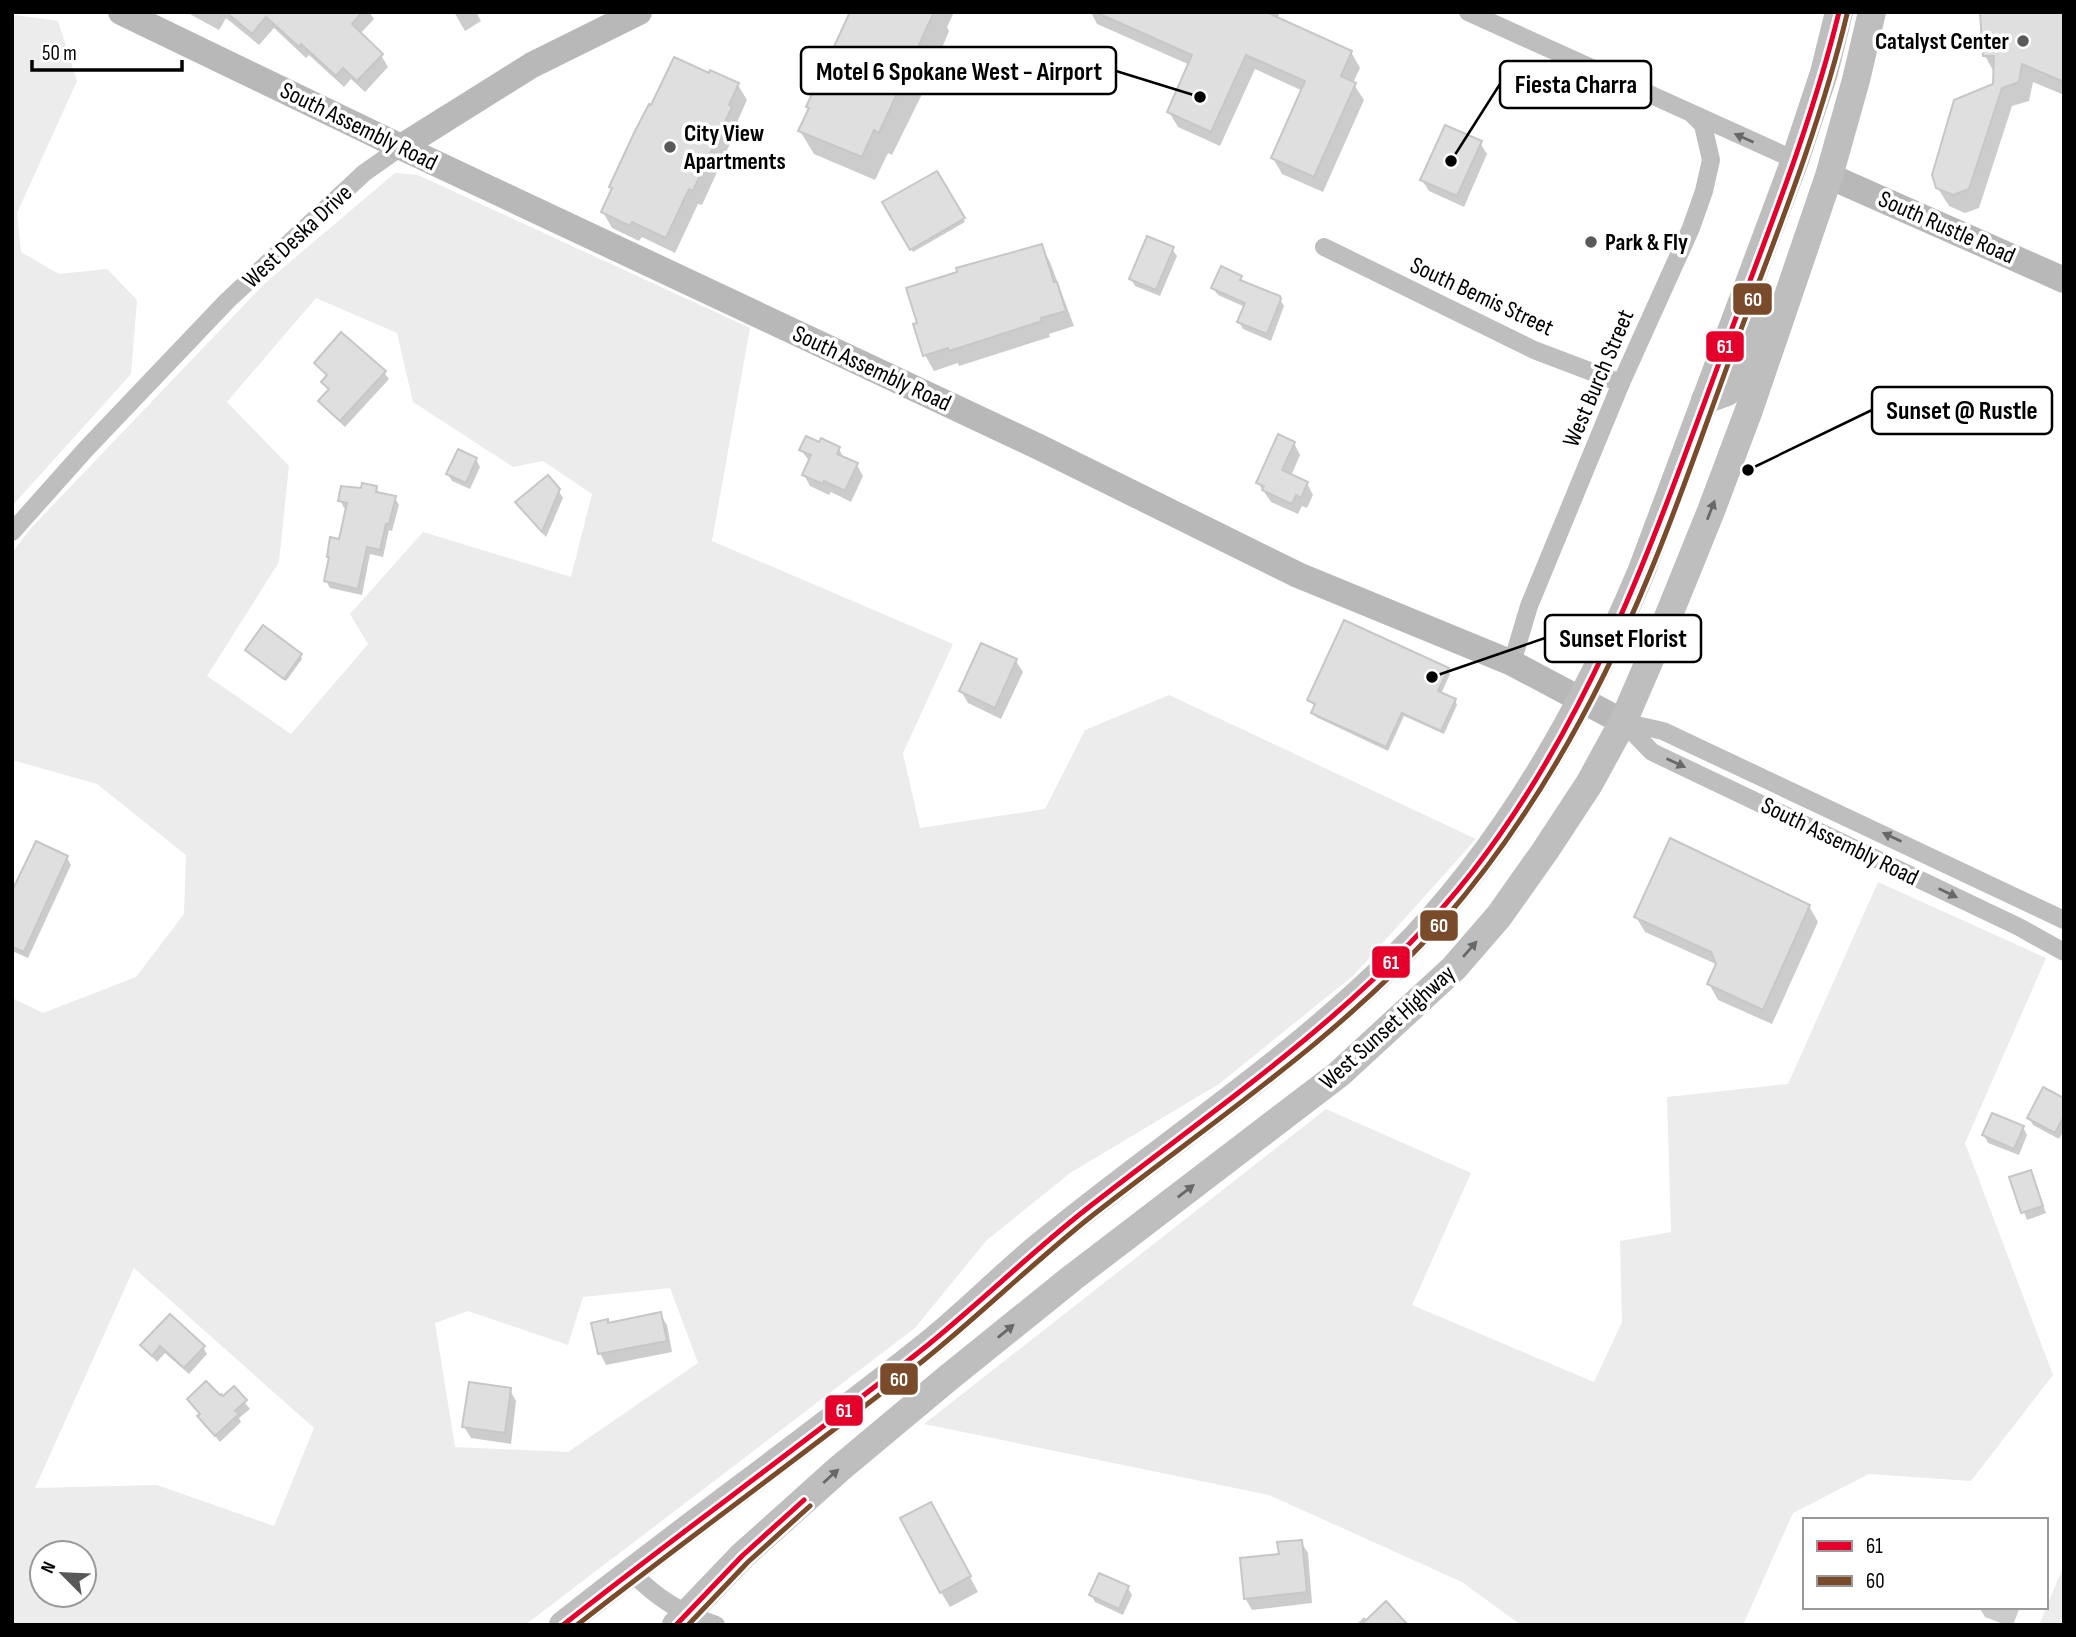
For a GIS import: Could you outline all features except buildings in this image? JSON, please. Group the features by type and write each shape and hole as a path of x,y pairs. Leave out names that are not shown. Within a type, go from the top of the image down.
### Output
{"main road":[{"name":"West Sunset Highway","path":"681,1619 742,1556 839,1469 1061,1287 1339,1074 1454,968 1499,916 1560,829 1623,722 1711,511 1829,176 1872,12"},
{"name":"West Sunset Highway","path":"563,1625 925,1348 1041,1245 1306,1038 1366,987 1434,918 1490,849 1533,784 1604,659 1624,613 1795,160 1824,73 1838,20"},
{"path":"1705,400 1727,392 1736,379 1807,207 1829,176 1823,168 1824,151 1849,66 1838,20"}],"street":[{"name":"South Assembly Road","path":"121,12 1039,447 1298,575 1512,663 1623,722 1663,731 2064,920"},
{"name":"West Deska Drive","path":"12,532 227,301 364,173 531,65 639,12"},
{"path":"1468,12 1795,160"},
{"name":"West Burch Street","path":"1512,663 1529,606 1704,191 1711,160 1703,125 1693,115"},
{"name":"South Rustle Road","path":"1829,176 2064,280"},
{"name":"South Bemis Street","path":"1324,247 1534,350 1621,383"},
{"name":"South Assembly Road","path":"1623,722 1653,752 1994,915 2064,953"},
{"path":"631,1571 681,1619 716,1625"}],"shaded area":[{"path":"16,15 58,21 77,81 17,213 21,252 59,274 107,269 137,300 131,374 12,506 12,19"},
{"path":"395,173 418,175 750,328 712,541 953,644 903,753 920,828 1045,809 1085,730 1169,695 1476,839 1354,975 1219,1084 1070,1173 986,1241 915,1328 525,1625 12,1625 12,998 43,1013 136,977 184,914 186,855 97,784 12,760 12,553 31,528 264,284","holes":["316,298 397,333 413,402 513,467 543,461 592,494 571,577 423,532 350,614 368,644 291,734 207,676 279,562 289,466 227,402","134,1268 314,1428 274,1526 157,1485 35,1488","670,1288 698,1363 568,1452 455,1447 435,1323 468,1311 568,1345 583,1297"]},
{"path":"1878,882 2046,958 1965,1143 2053,1375 1971,1481 1869,1474 1793,1513 1743,1625 1521,1625 1462,1582 1269,1495 924,1424 1326,1109 1471,1173 1412,1305 1594,1382 1622,1322 1620,1241 1671,1232 1667,1097 1788,1084"},
{"path":"2064,1565 2064,1625 2039,1625 2048,1609"}],"transit line":[{"name":"61","path":"563,1625 919,1352 1067,1225 1291,1051 1387,966 1432,920 1473,871 1516,812 1553,750 1587,687 1645,558 1785,185 1839,12"},
{"name":"60","path":"577,1625 924,1360 1093,1215 1320,1040 1404,963 1475,882 1505,842 1560,757 1608,667 1649,575 1794,186 1823,101 1847,14"},
{"name":"61","path":"676,1625 742,1556 804,1500"},
{"name":"60","path":"688,1625 748,1562 810,1506"}],"place":[{"name":"Catalyst Center","path":"2023,41"},
{"name":"Motel 6 Spokane West - Airport","path":"1200,97"},
{"name":"City View Apartments","path":"670,147"},
{"name":"Fiesta Charra","path":"1451,161"},
{"name":"Park & Fly","path":"1591,242"},
{"name":"Sunset @ Rustle","path":"1748,470"},
{"name":"Sunset Florist","path":"1432,677"}]}
